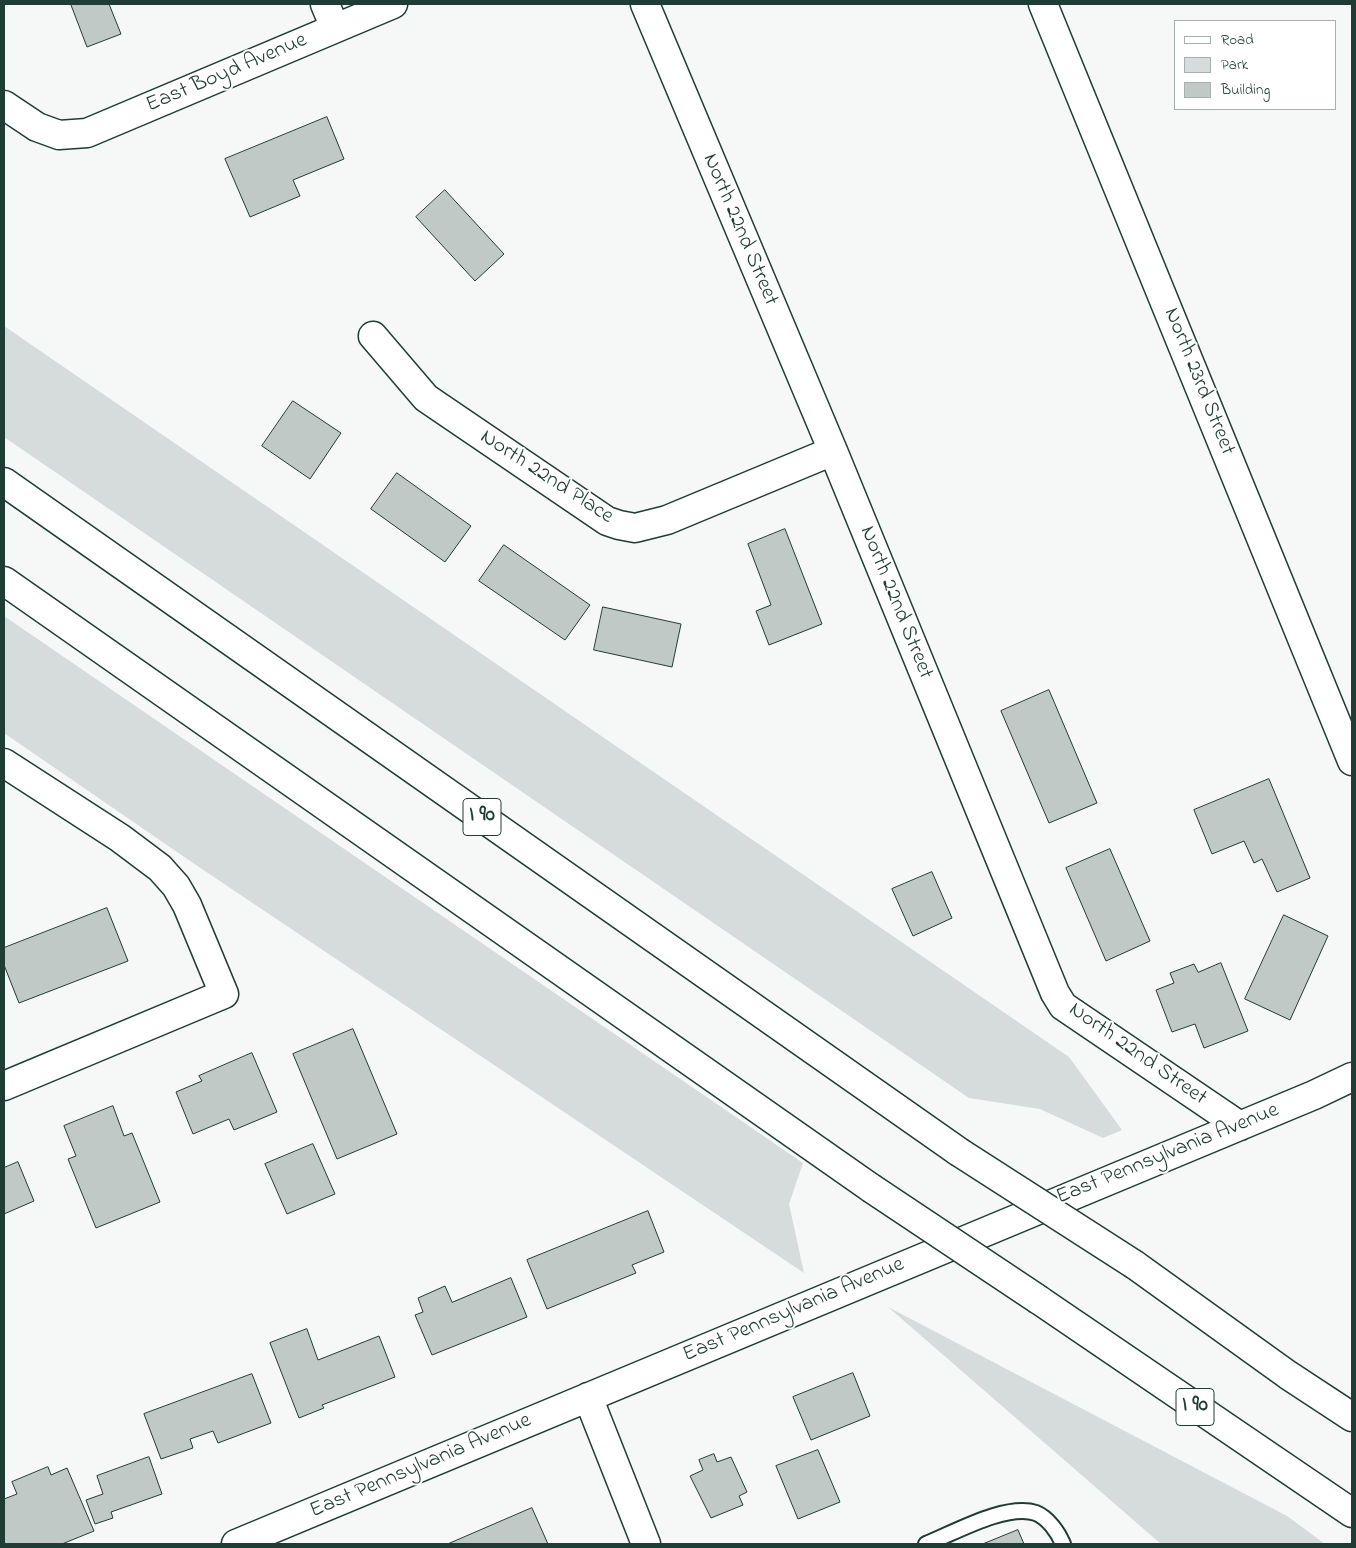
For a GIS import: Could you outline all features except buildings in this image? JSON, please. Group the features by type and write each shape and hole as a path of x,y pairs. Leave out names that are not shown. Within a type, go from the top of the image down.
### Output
{"main road":[{"name":"East Boyd Avenue","path":"4,105 36,127 59,135 87,133 330,16 393,4"},
{"name":"North 22nd Street","path":"645,4 833,451 1059,999 1063,1006 1240,1126"},
{"name":"North 23rd Street","path":"1043,4 1352,761"},
{"name":"North 22nd Place","path":"373,336 426,398 607,521 619,526 635,528 667,520 833,451"},
{"name":"I 90","path":"4,482 959,1152 1134,1265 1288,1375 1352,1416"},
{"name":"I 90","path":"4,582 872,1188 1352,1513"},
{"path":"4,763 120,838 160,868 176,886 186,905 224,994 4,1086"},
{"name":"East Pennsylvania Avenue","path":"236,1544 1240,1126 1352,1077"},
{"path":"588,1397 646,1544"},
{"path":"1235,1434 1352,1525"}],"lane":[{"path":"926,1544 1001,1513 1022,1512 1034,1513 1045,1518 1063,1544"}],"green space":[{"path":"4,326 1069,1057 1122,1130 1103,1138 1040,1109 969,1098 4,437"},
{"path":"4,616 803,1163 789,1204 804,1273 196,865 4,733"},
{"path":"888,1307 1287,1516 1325,1544 1161,1544"}]}
